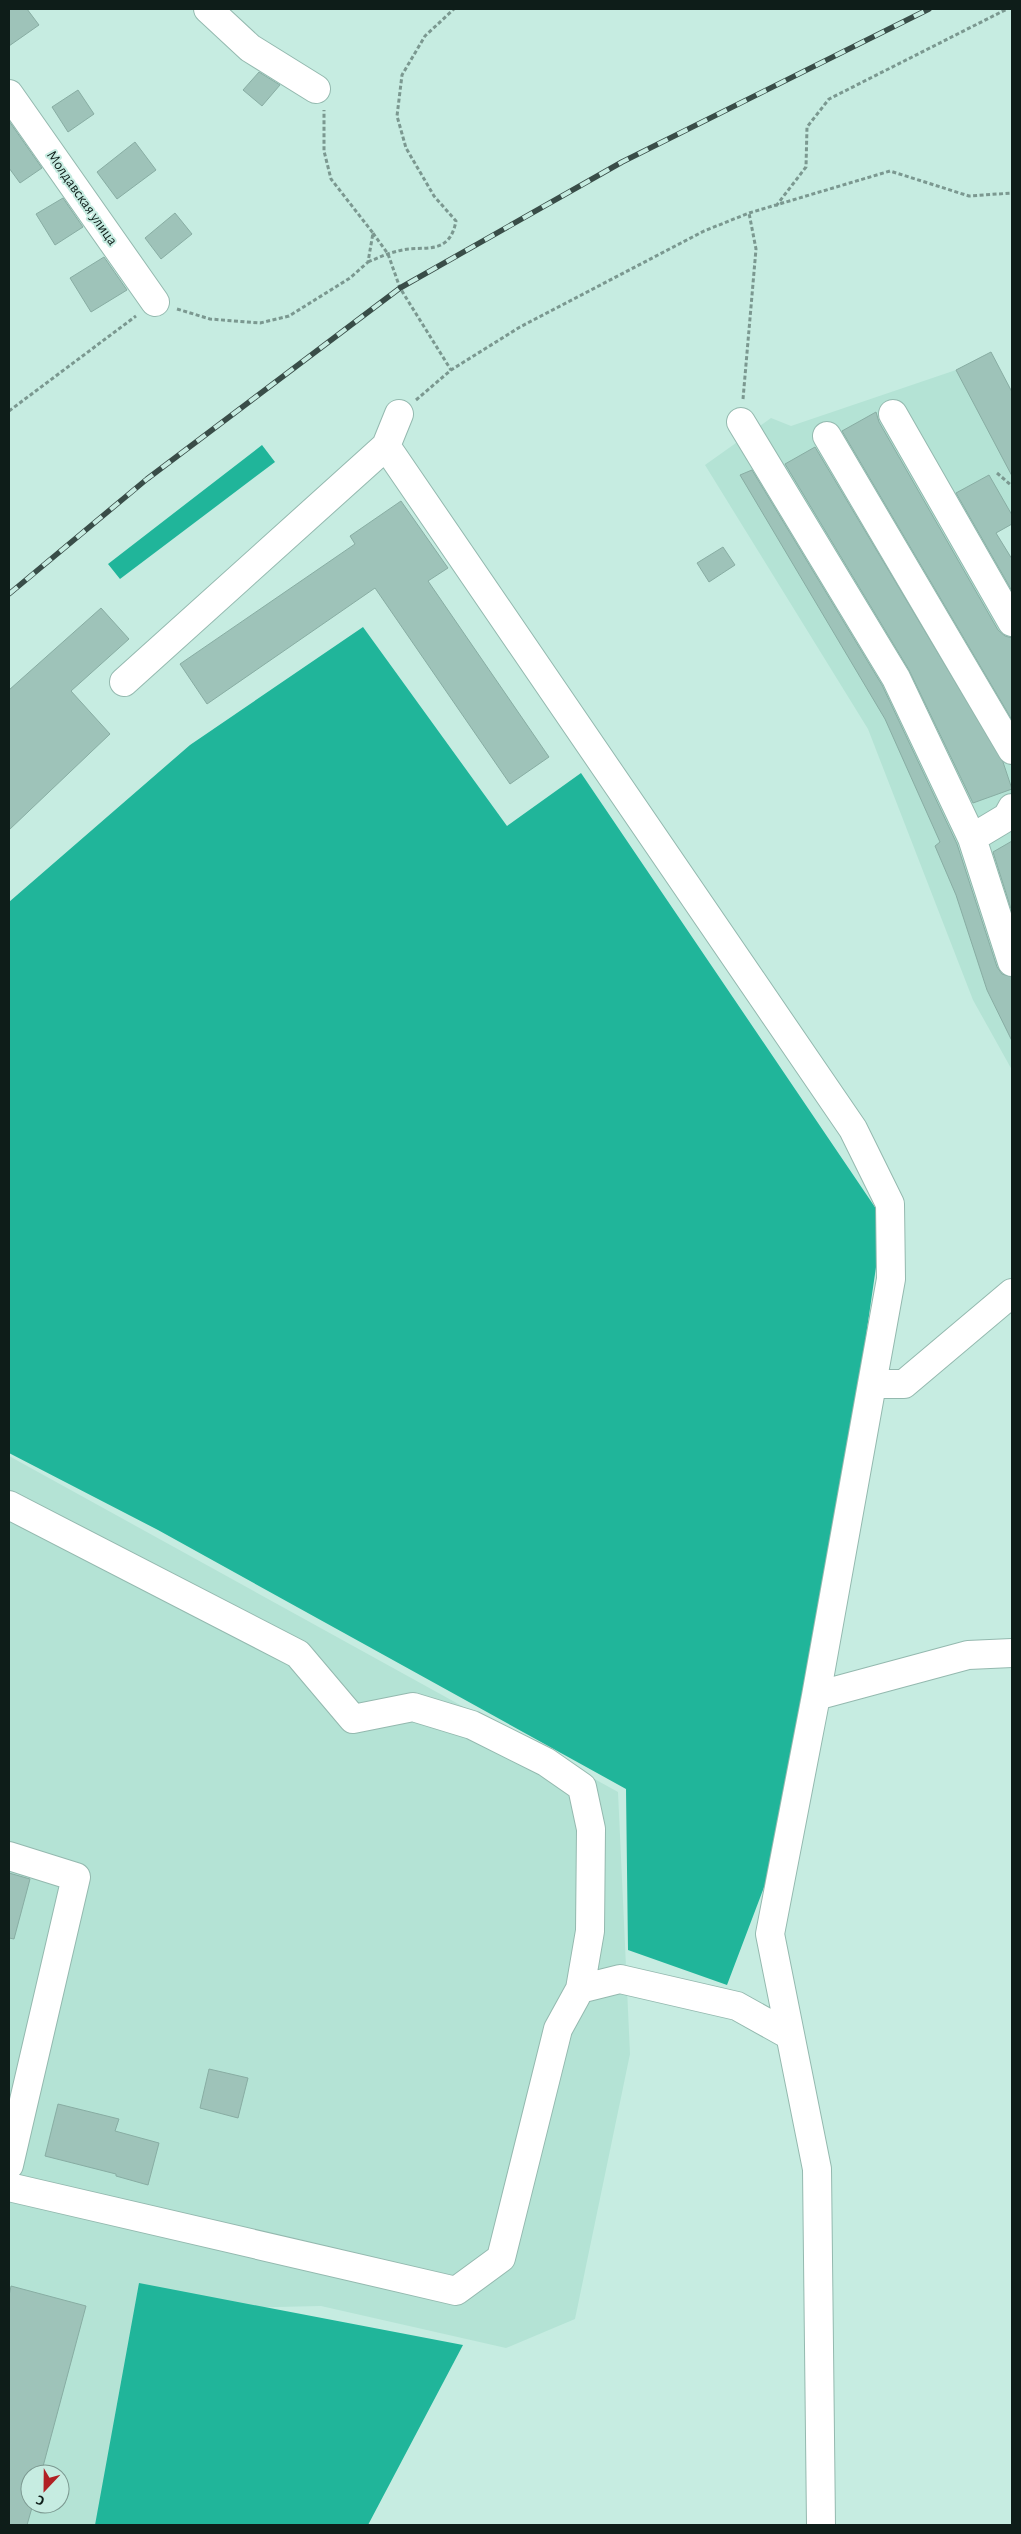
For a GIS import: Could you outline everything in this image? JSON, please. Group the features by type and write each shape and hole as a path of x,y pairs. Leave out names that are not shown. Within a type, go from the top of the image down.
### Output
{"street":[{"path":"208,9 250,48 316,89"},
{"name":"Молдавская улица","path":"9,94 155,302"},
{"path":"124,682 386,446 399,414"},
{"path":"893,414 1012,622"},
{"path":"741,422 896,678 972,838 1012,962"},
{"path":"827,436 1012,750"},
{"path":"386,446 853,1129 890,1204 891,1279 816,1696 770,1934 817,2169 821,2525"},
{"path":"972,838 1007,817 1012,808"},
{"path":"872,1384 904,1384 1012,1293"},
{"path":"9,1505 298,1654 353,1719 413,1707 472,1725 546,1762 582,1787 591,1829 590,1931 580,1989 558,2029 501,2258 456,2291 9,2187"},
{"path":"816,1696 968,1655 1012,1652"},
{"path":"9,1856 76,1877 9,2166"},
{"path":"580,1989 620,1979 638,1983 738,2006 789,2036"}],"path":[{"path":"9,411 155,302 210,319 260,323 289,316 350,278 368,262 399,250 427,250 445,242 454,234 456,221 434,196 406,148 397,116 402,75 425,36 454,9"},
{"path":"776,206 806,167 807,128 828,99 1007,9"},
{"path":"316,89 324,111 324,151 331,179 388,254 400,288 451,370"},
{"path":"399,414 451,370 520,327 597,289 704,230 749,213 890,171 969,196 1012,194"},
{"path":"741,422 756,249 749,213"},
{"path":"368,262 373,233"},
{"path":"997,473 1012,486"}],"shaded area":[{"path":"991,352 1012,392 1012,524 996,533 1012,559 1012,1070 973,1000 868,729 705,465 771,418 791,426 956,370"},
{"path":"9,1456 618,1792 630,2054 575,2319 506,2348 321,2306 139,2310 102,2525 9,2525"}],"green space":[{"path":"262,445 275,462 120,579 108,564"},
{"path":"363,627 507,826 581,773 883,1219 837,1535 777,1853 727,1985 628,1950 626,1789 158,1530 9,1453 9,902 190,745"},
{"path":"139,2283 463,2345 368,2525 95,2525"}],"building":[{"path":"9,9 27,9 39,25 9,46"},
{"path":"259,72 280,85 262,106 243,90"},
{"path":"78,90 94,114 68,132 52,107"},
{"path":"9,121 42,168 20,183 9,168"},
{"path":"135,142 156,170 117,199 97,172"},
{"path":"63,198 83,227 55,245 36,214"},
{"path":"175,213 192,234 161,259 145,238"},
{"path":"104,257 127,290 91,312 70,278"},
{"path":"991,352 1012,392 1012,476 956,370"},
{"path":"876,412 879,422 998,630 1005,636 1012,638 1012,720 842,431"},
{"path":"815,447 1003,762 1012,789 973,803 909,670 785,464"},
{"path":"752,470 882,685 957,844 997,967 1002,974 1012,977 1012,1041 987,990 956,895 935,846 940,842 885,719 740,475"},
{"path":"989,475 1012,515 1012,524 996,533 1012,559 1012,591 956,493"},
{"path":"401,501 448,568 428,581 549,757 510,784 375,588 207,704 180,664 355,544 350,536"},
{"path":"723,547 735,565 709,582 697,563"},
{"path":"101,608 129,639 71,691 110,734 9,830 9,690"},
{"path":"1012,841 1012,912 993,852"},
{"path":"9,1873 30,1879 14,1939 9,1938"},
{"path":"209,2069 248,2078 238,2118 200,2108"},
{"path":"58,2104 119,2119 115,2131 159,2143 148,2185 116,2176 116,2174 45,2156"},
{"path":"11,2286 86,2306 44,2464 20,2464 20,2514 30,2514 27,2525 9,2525 9,2296"}],"railway":[{"path":"9,594 147,479 400,288 622,162 929,9"}]}
